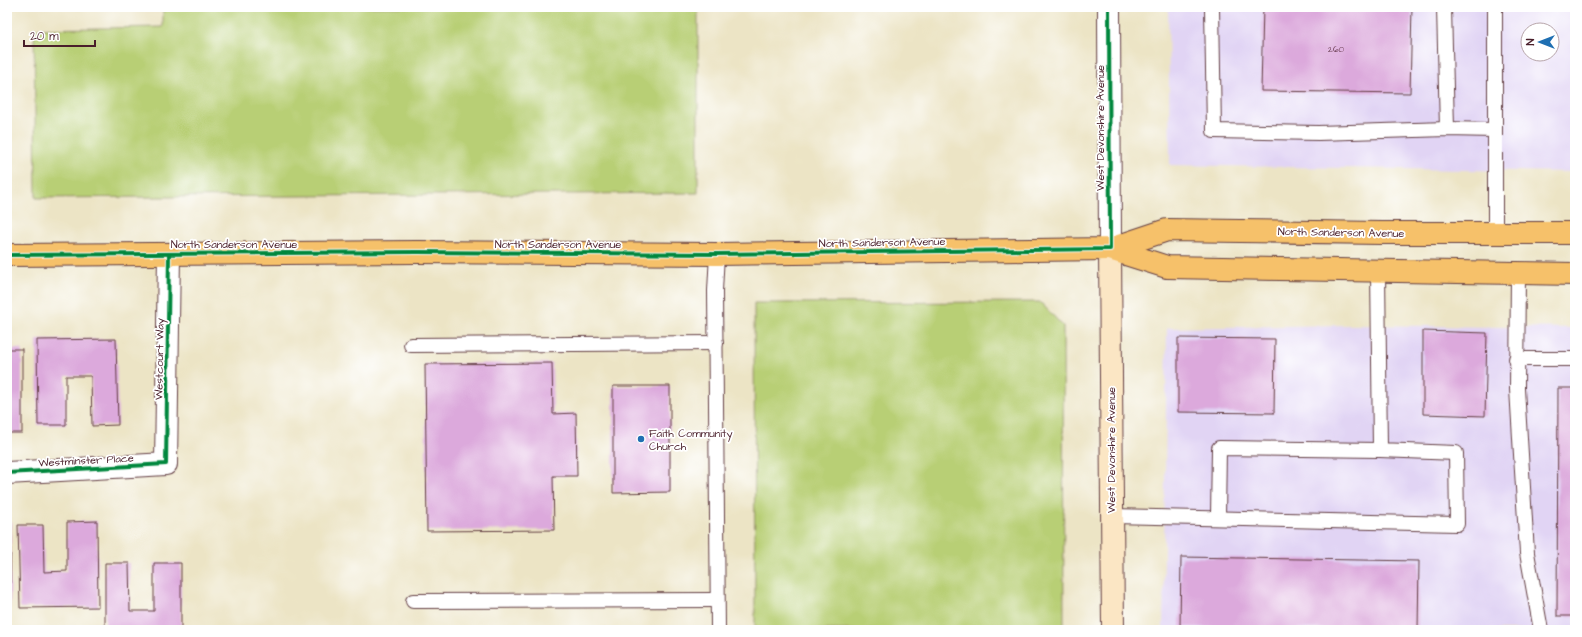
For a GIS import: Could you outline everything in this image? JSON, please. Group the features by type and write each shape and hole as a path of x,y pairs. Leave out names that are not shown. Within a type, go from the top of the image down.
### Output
{"highway":[{"name":"North Sanderson Avenue","path":"7,255 417,252 717,254 1110,249 1167,230 1575,234"},
{"name":"North Sanderson Avenue","path":"1110,249 1167,267 1575,274"}],"main road":[{"name":"West Devonshire Avenue","path":"1110,249 1113,630"}],"street":[{"name":"West Devonshire Avenue","path":"1109,7 1110,249"},
{"name":"Westcourt Way","path":"166,464 170,254"},
{"name":"Westminster Place","path":"7,473 166,464"}],"lane":[{"path":"1212,7 1214,131 1318,133 1447,129 1495,130"},
{"path":"1444,7 1447,129"},
{"path":"1495,7 1495,233"},
{"path":"717,254 716,343 718,630"},
{"path":"1378,270 1380,450"},
{"path":"1518,273 1516,359 1527,553 1541,630"},
{"path":"411,345 716,343"},
{"path":"1516,359 1575,359"},
{"path":"1112,516 1457,524 1456,453 1380,450 1219,448 1218,518"},
{"path":"413,601 717,600"}],"shaded area":[{"path":"1168,7 1575,7 1575,172 1170,165"},
{"path":"1352,325 1575,328 1575,630 1163,630 1167,328"}],"green space":[{"path":"163,7 698,7 698,193 36,198 34,29 163,27"},
{"path":"1040,302 1063,326 1064,630 755,630 754,303"}],"building":[{"path":"1263,7 1412,7 1410,93 1261,91"},
{"path":"1423,331 1487,333 1485,416 1423,414"},
{"path":"1178,338 1275,339 1274,413 1178,412"},
{"path":"116,339 118,425 92,426 91,376 66,376 66,425 38,425 37,340"},
{"path":"7,349 22,349 22,433 7,433"},
{"path":"552,363 553,414 576,413 577,476 553,476 554,530 427,531 425,364"},
{"name":"Faith Community Church","path":"613,386 670,386 670,492 613,493"},
{"path":"1558,388 1575,388 1575,616 1557,616"},
{"path":"97,521 98,607 20,608 18,525 43,525 44,572 67,571 67,522"},
{"path":"7,522 11,522 10,608 7,608"},
{"path":"1181,557 1419,561 1418,630 1180,627"},
{"path":"105,563 129,563 130,611 154,611 154,563 181,563 181,630 105,630"}],"cycle path":[{"path":"7,255 417,252 717,254 1110,249 1109,7"},
{"path":"7,473 166,464 169,254"}],"place":[{"name":"Faith Community Church","path":"641,439"}]}
